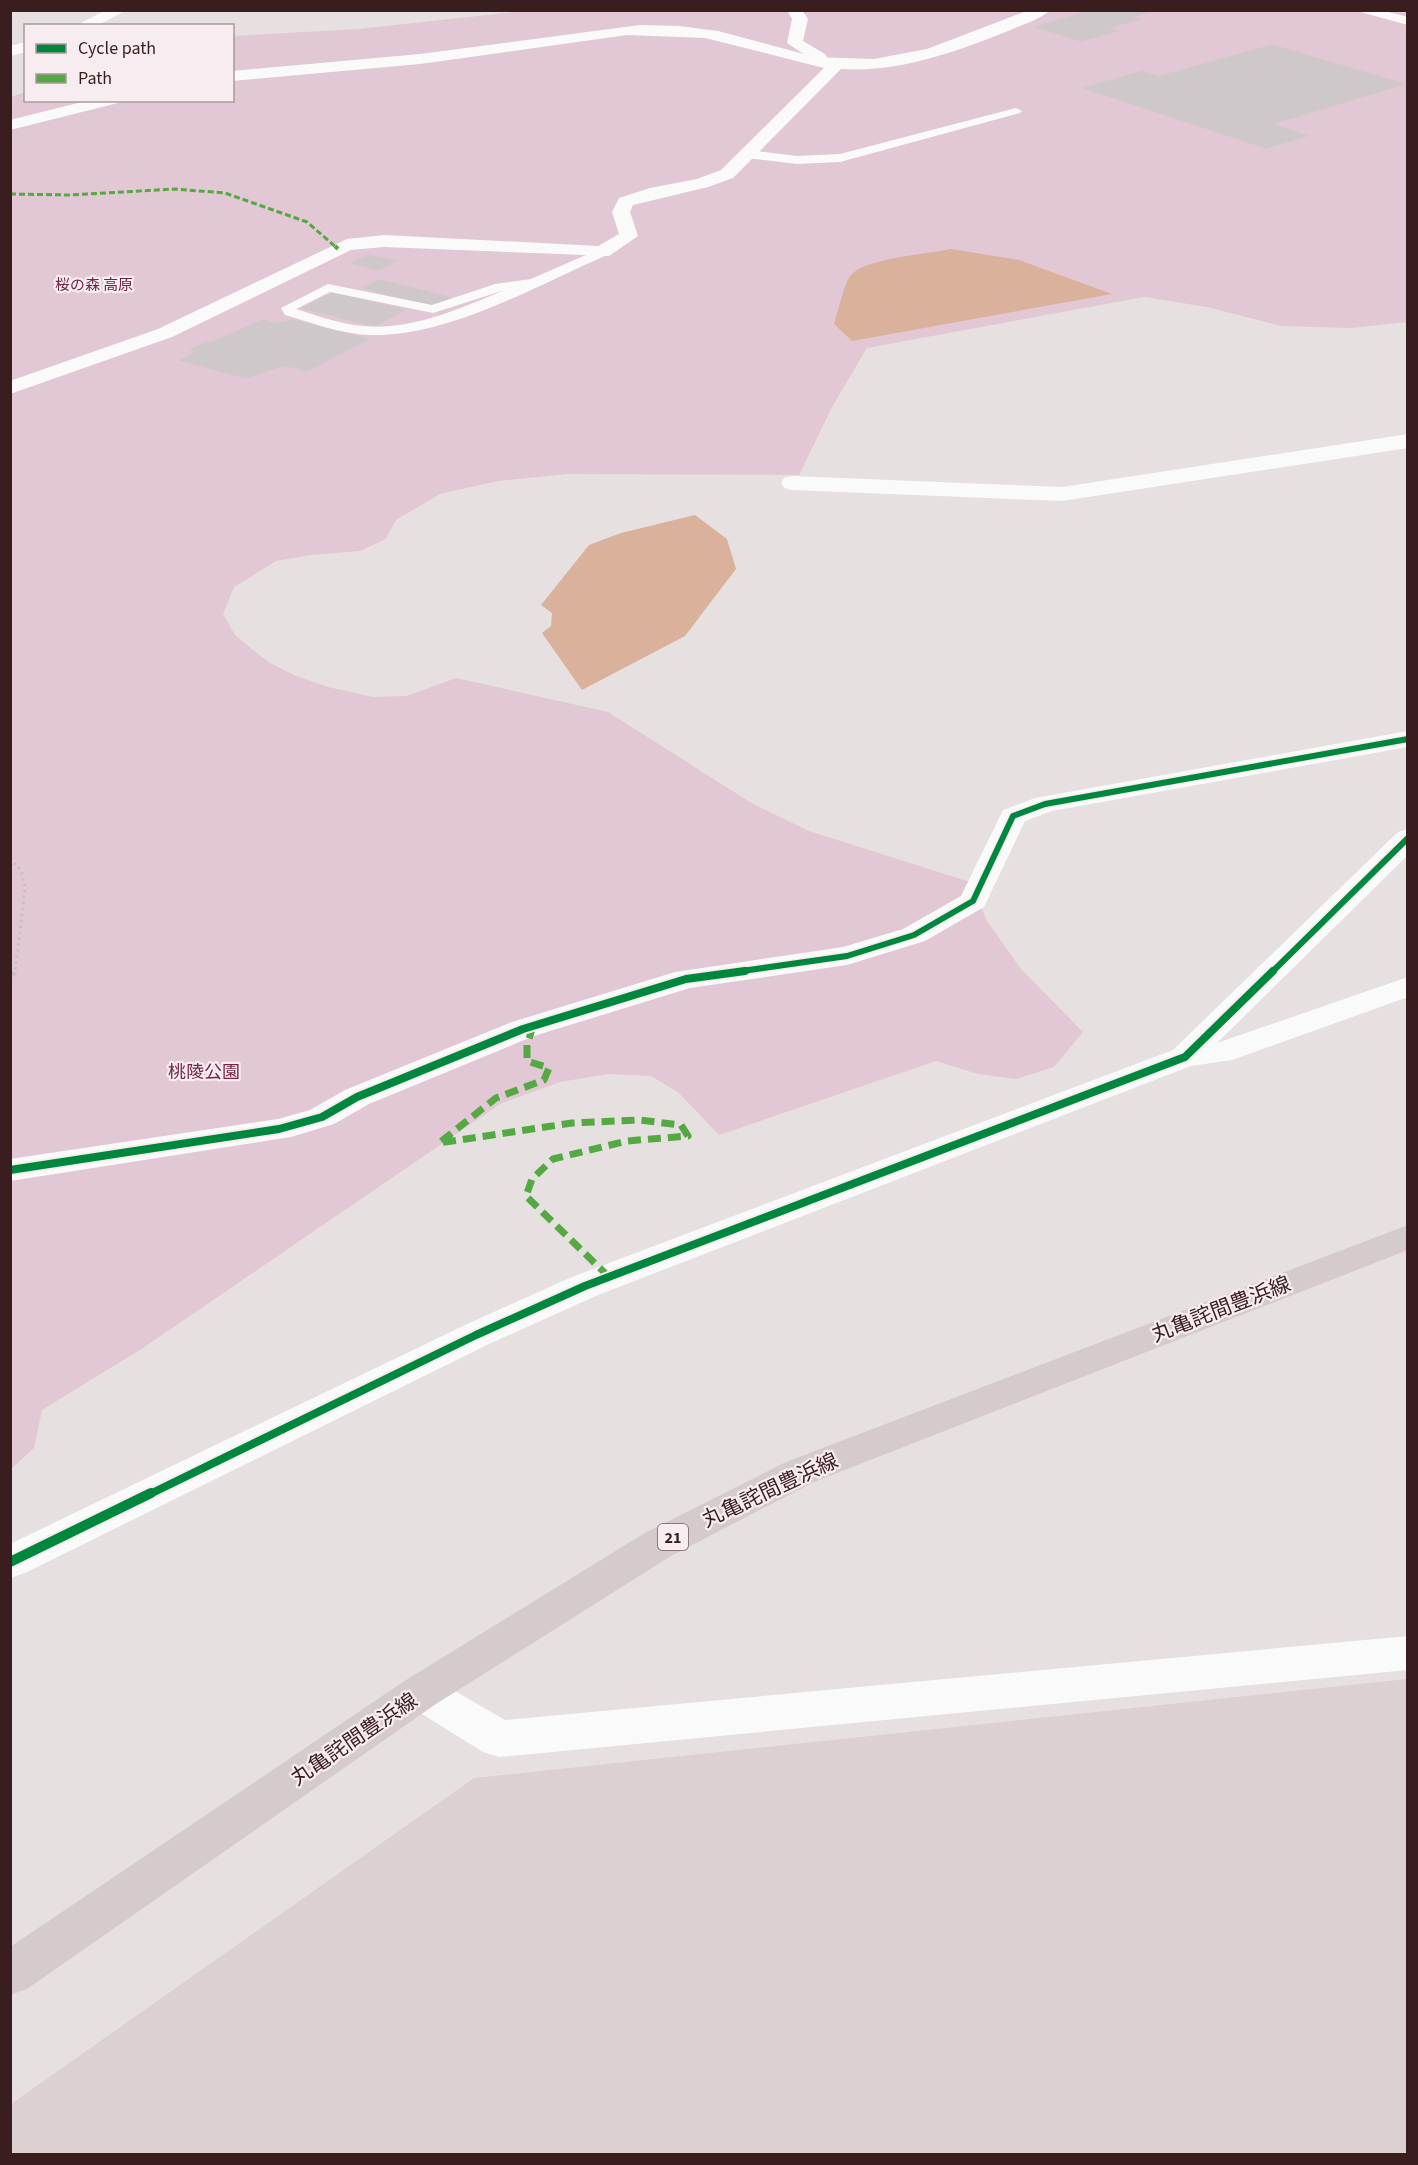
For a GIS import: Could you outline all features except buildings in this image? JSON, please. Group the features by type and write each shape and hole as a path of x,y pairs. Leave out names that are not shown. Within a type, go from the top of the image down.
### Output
{"main road":[{"name":"丸亀詫間豊浜線","path":"10,1974 421,1692 657,1545 800,1472 1407,1237"}],"street":[{"path":"794,10 800,20 795,43 819,57 817,62"},
{"path":"234,76 265,70 420,59 627,30 661,29 729,38 817,62 880,64 918,56 1001,29 1043,10"},
{"path":"1360,10 1407,21"},
{"path":"86,24 113,11"},
{"path":"10,388 165,333 333,251 363,242 602,252 629,236 628,227 621,213 625,202 642,195 713,181 727,174 837,64"},
{"path":"10,125 104,102"},
{"path":"792,483 1062,494 1407,441"},
{"path":"10,1170 102,1154 279,1129 322,1117 357,1097 523,1029 686,979 847,956 914,935 973,901 1013,816 1045,804 1407,739"},
{"path":"1185,1057 1407,838"},
{"path":"10,1562 476,1335 585,1286 1185,1057 1221,1053 1407,986"},
{"path":"421,1692 499,1739 1407,1653"}],"lane":[{"path":"747,154 797,160 840,158 1016,111"},
{"path":"529,282 500,287 433,309 328,288 288,308 290,312 355,329 387,330 444,316 514,291 529,282 602,252"}],"path":[{"path":"10,859 21,870 25,888 15,973 10,982"}],"shaded area":[{"path":"951,249 1019,260 1112,294 852,341 834,324 848,279 859,269 883,261"},
{"path":"695,515 727,539 736,569 685,636 582,690 542,633 551,626 552,613 541,605 589,545 621,533"},
{"path":"1407,1679 1407,2154 11,2154 11,2104 474,1778"}],"green space":[{"path":"523,11 1407,11 1407,322 1351,328 1282,326 1207,307 1144,297 867,348 832,407 799,475 567,474 498,481 440,494 396,520 386,539 360,551 311,555 276,561 234,587 223,614 235,635 268,662 296,676 328,687 373,697 407,696 456,678 608,712 753,804 809,831 970,882 987,921 1021,969 1083,1032 1054,1067 1016,1079 978,1074 936,1061 719,1135 679,1093 651,1076 608,1074 560,1082 500,1104 143,1348 42,1410 34,1448 11,1469 11,97 24,92 24,102 234,102 234,36 359,29"}],"marked path":[{"path":"10,194 69,195 175,189 225,193 307,222 338,249"},
{"path":"533,1026 527,1045 527,1061 549,1068 544,1080 496,1098 439,1143 572,1123 639,1120 681,1125 688,1136 627,1141 553,1159 532,1179 526,1196 610,1278"}],"cycle path":[{"path":"10,1170 102,1154 279,1129 322,1117 357,1097 523,1029 686,979 847,956 914,935 973,901 1013,816 1045,804 1408,739"},
{"path":"10,1562 476,1335 585,1286 1185,1057 1408,838"}],"park label":[{"name":"桜の森 高原","path":"94,285"},
{"name":"桃陵公園","path":"204,1072"}]}
